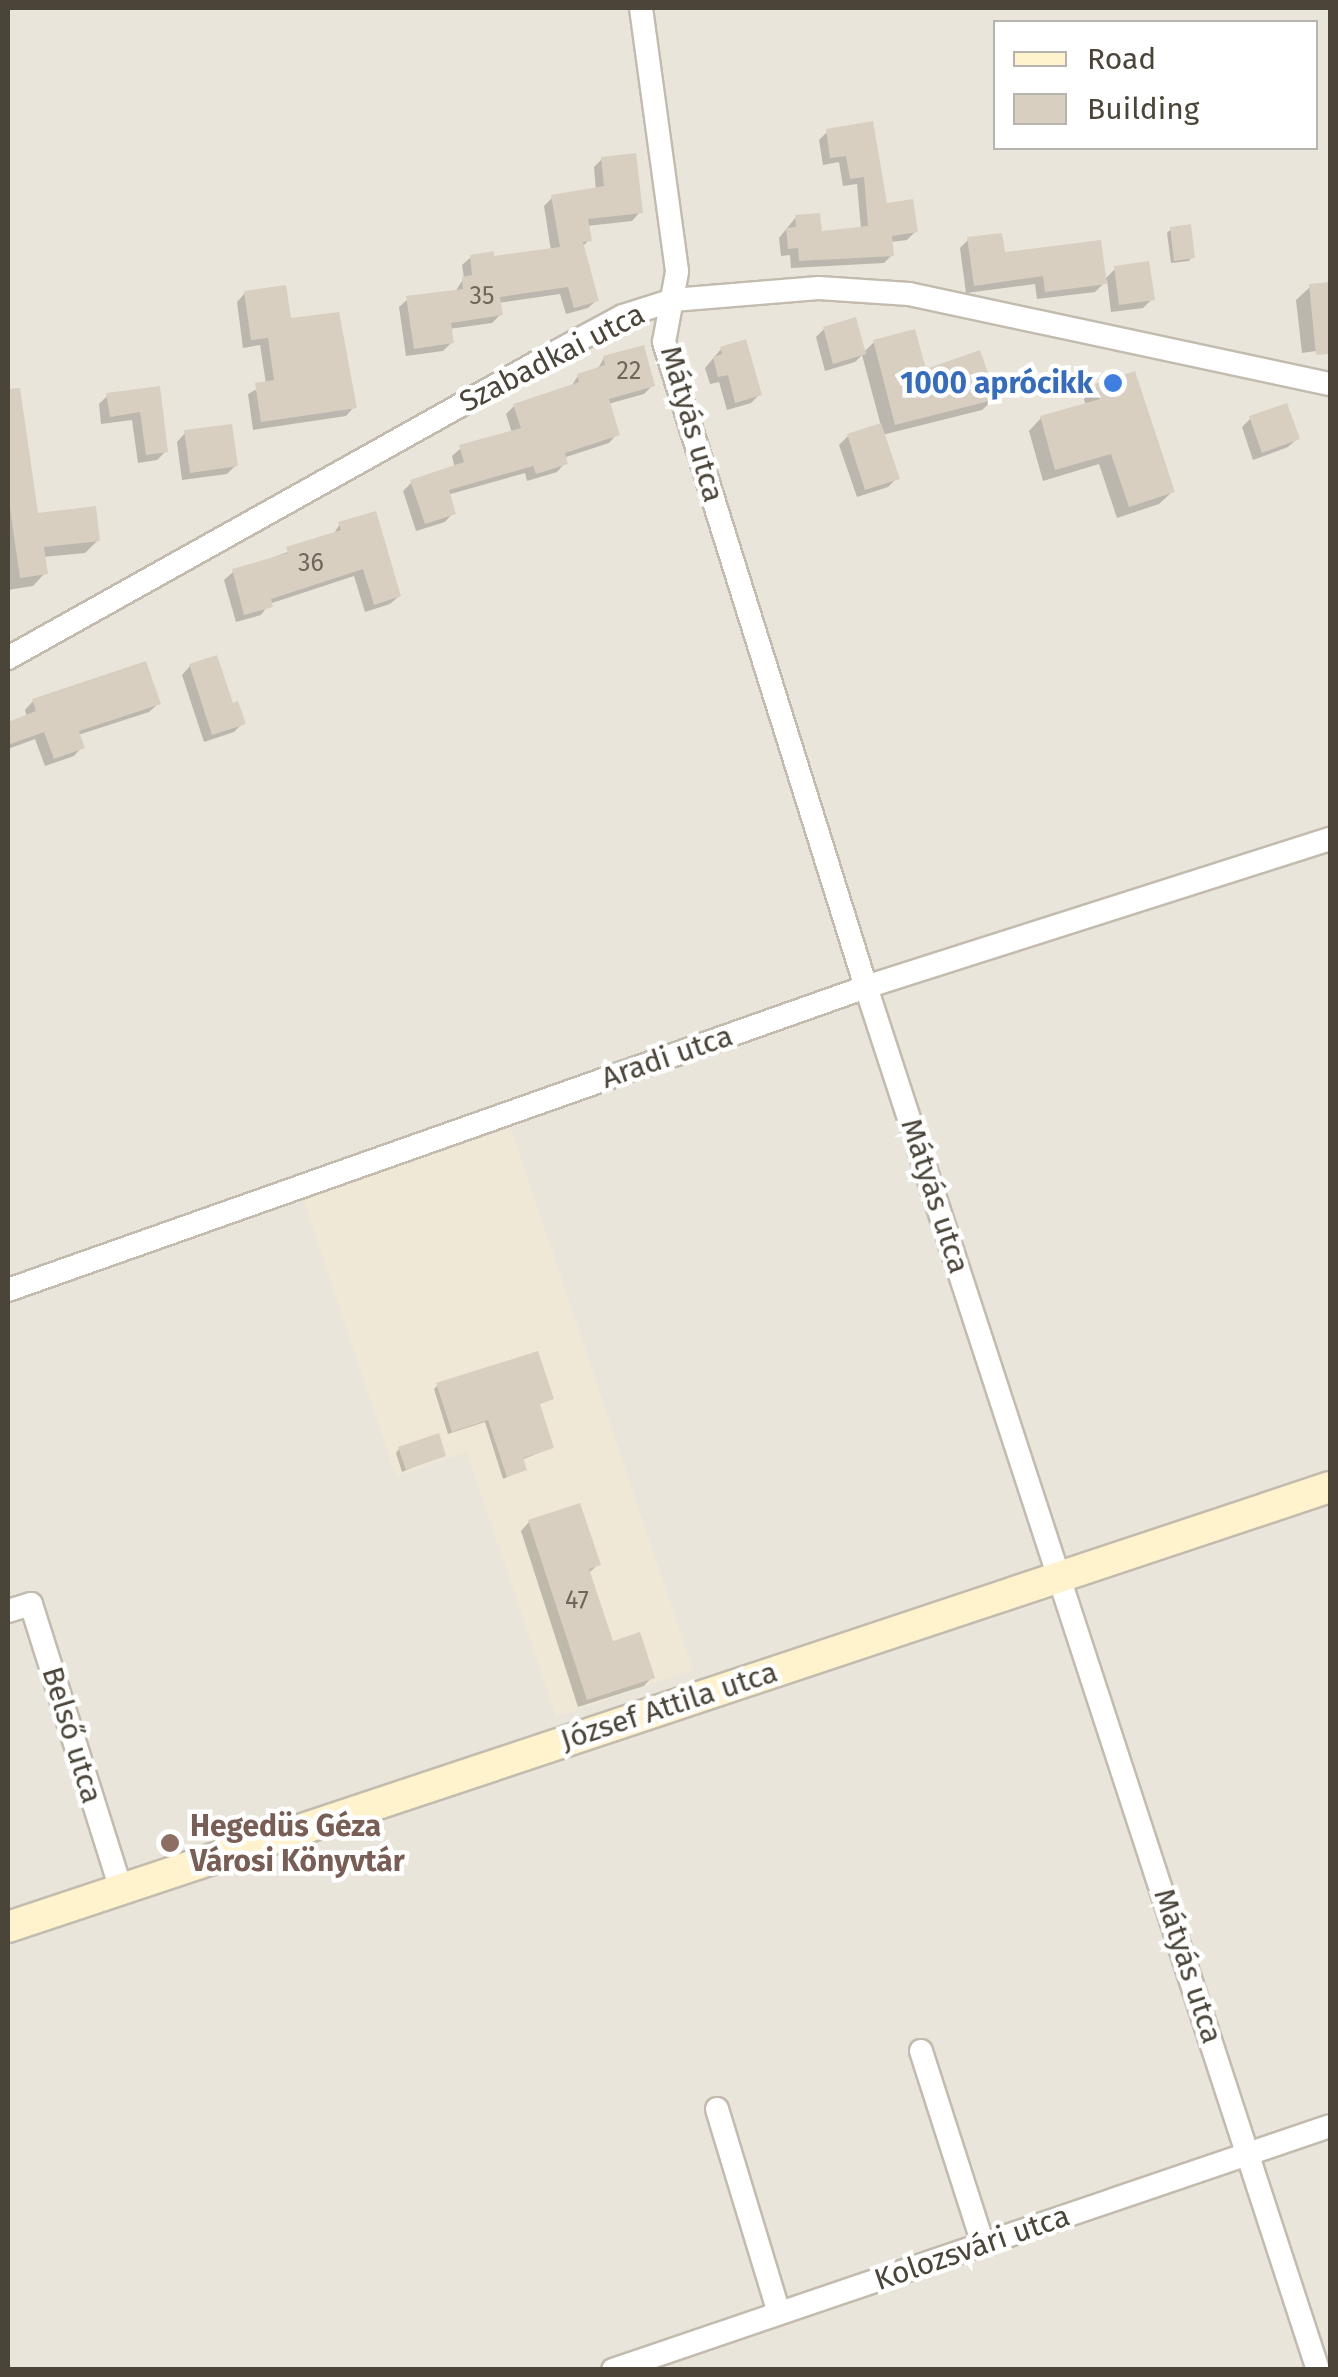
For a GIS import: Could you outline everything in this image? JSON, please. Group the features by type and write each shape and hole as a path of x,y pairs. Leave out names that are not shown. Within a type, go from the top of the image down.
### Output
{"street":[{"name":"Mátyás utca","path":"641,8 677,272 664,342 866,987 1318,2370"},
{"name":"Szabadkai utca","path":"8,658 561,349 624,316 673,300 820,288 909,294 1330,384"},
{"name":"Aradi utca","path":"8,1290 866,987 1330,839"},
{"name":"József Attila utca","path":"8,1926 1330,1487"},
{"name":"Belső utca","path":"8,1611 31,1604 121,1889"},
{"path":"921,2050 982,2244"},
{"path":"718,2109 779,2313"},
{"name":"Kolozsvári utca","path":"613,2370 1330,2126"}],"shaded area":[{"path":"8,8 1330,8 1330,2369 8,2369"},
{"path":"511,1128 693,1670 556,1717 467,1452 396,1476 303,1199"}],"building":[{"path":"873,121 887,203 913,199 918,232 892,236 894,256 799,261 798,248 788,249 786,228 796,227 795,215 820,213 822,231 868,226 864,177 850,179 846,156 830,158 826,129"},
{"path":"636,153 643,213 588,219 592,241 583,242 599,301 574,308 568,287 500,297 503,315 451,323 454,343 414,349 406,296 463,289 462,277 472,275 470,255 494,251 494,256 560,247 551,195 604,186 601,157"},
{"path":"1191,224 1195,258 1174,261 1170,227"},
{"path":"1002,233 1005,252 1101,240 1107,284 1045,292 1043,276 974,286 967,237"},
{"path":"1149,261 1155,300 1119,305 1114,266"},
{"path":"1330,282 1330,354 1316,355 1309,284"},
{"path":"286,285 291,318 339,312 357,408 261,422 255,383 274,380 268,338 251,340 244,291"},
{"path":"856,317 866,354 833,364 823,327"},
{"path":"915,329 926,369 980,350 997,399 895,425 873,340"},
{"path":"746,339 762,395 735,403 728,375 718,377 713,357 722,354 720,347"},
{"path":"644,345 655,386 609,399 620,435 565,453 568,464 536,474 533,466 449,490 456,514 425,524 410,480 464,462 459,445 521,428 513,404 579,382 577,374 605,365 603,356"},
{"path":"1135,371 1175,492 1129,507 1111,454 1055,470 1040,416 1100,399 1095,384"},
{"path":"160,386 168,452 146,455 140,412 110,417 106,393"},
{"path":"20,388 38,513 96,506 100,541 44,547 48,574 20,578 8,494 8,389"},
{"path":"1287,403 1300,439 1262,453 1249,416"},
{"path":"881,423 900,479 865,490 847,434"},
{"path":"232,424 238,466 190,473 184,430"},
{"path":"376,511 401,596 374,605 363,569 271,599 273,607 244,615 232,569 288,553 286,547 341,530 338,522"},
{"path":"217,655 233,703 238,701 246,724 212,735 189,664"},
{"path":"146,661 161,704 79,731 85,748 54,759 44,732 8,745 8,722 36,711 32,699"},
{"path":"538,1351 554,1399 540,1404 554,1448 523,1458 527,1470 507,1477 488,1420 452,1432 436,1383"},
{"path":"439,1433 446,1456 406,1470 398,1447"},
{"path":"580,1503 601,1565 589,1569 613,1641 640,1632 655,1678 587,1700 528,1520"}],"place":[{"name":"1000 aprócikk","path":"1113,383"},
{"name":"Hegedüs Géza Városi Könyvtár","path":"170,1843"}]}
